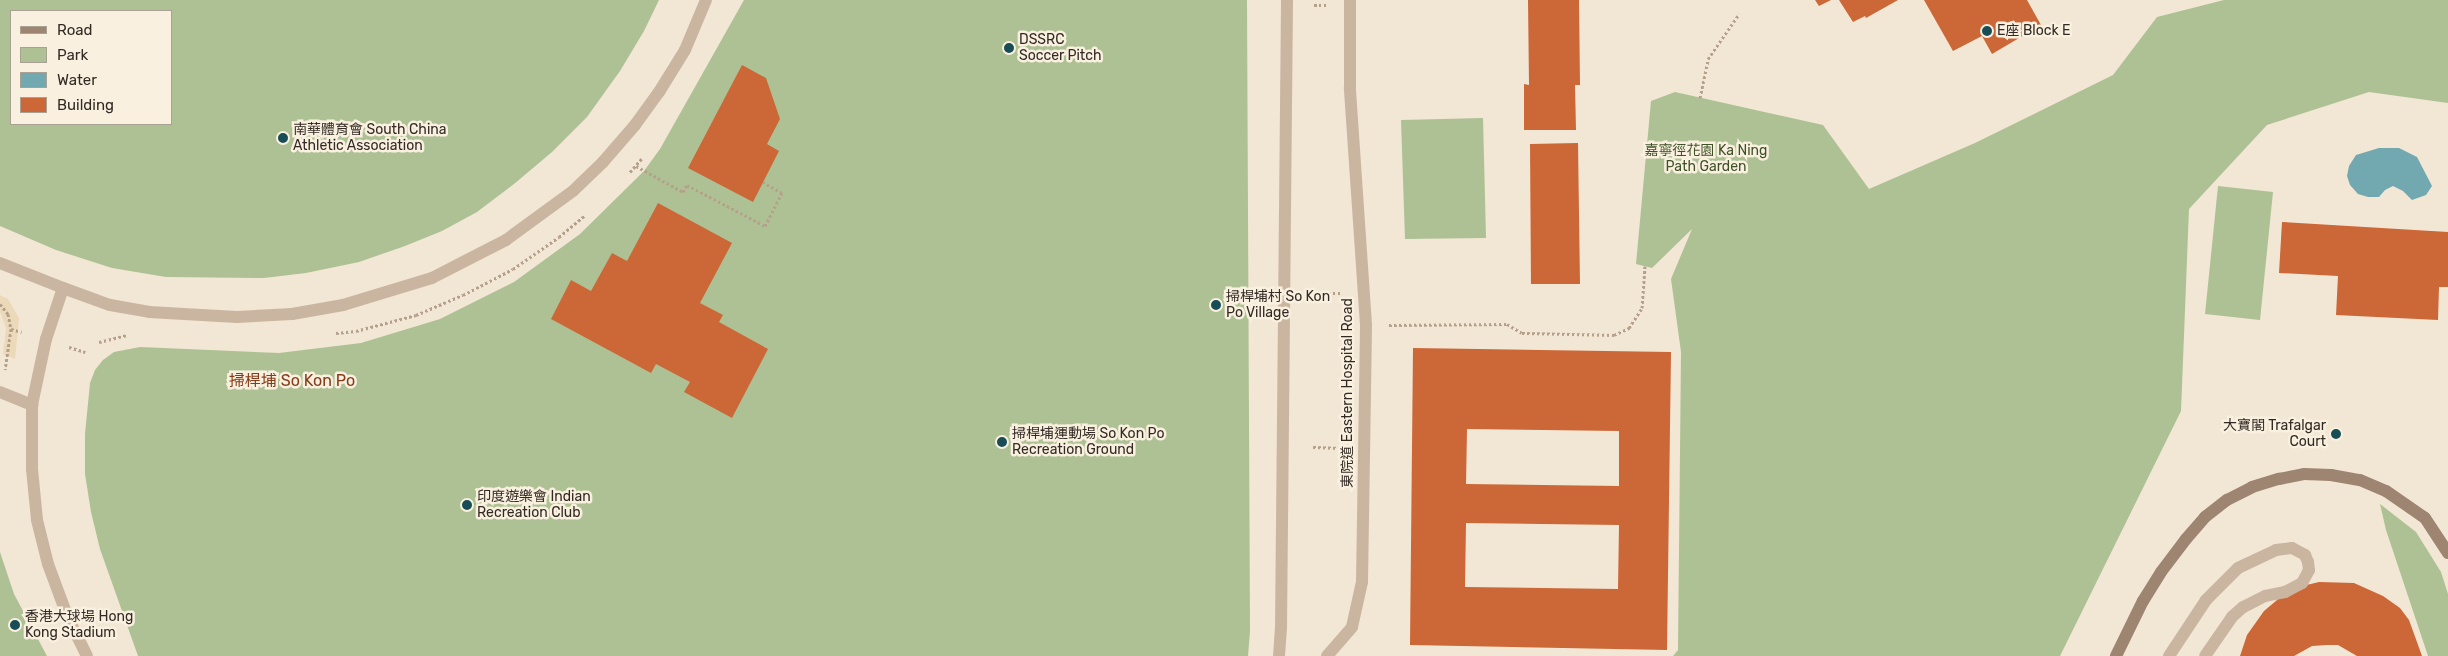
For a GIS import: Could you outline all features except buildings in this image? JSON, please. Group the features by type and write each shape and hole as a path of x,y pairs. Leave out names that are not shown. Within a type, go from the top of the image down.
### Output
{"main road":[{"path":"2116,656 2143,600 2156,579 2205,517 2227,500 2252,487 2279,478 2304,474 2331,474 2360,480 2386,491 2425,518 2448,553"}],"street":[{"path":"0,263 110,305 149,312 237,317 292,314 343,306 432,278 506,240 573,191 603,162 635,125 659,92 685,50 706,0"},
{"path":"1279,656 1287,0"},
{"name":"東院道 Eastern Hospital Road","path":"1327,656 1352,627 1362,582 1366,325 1350,88 1350,0"},
{"path":"63,288 46,339 32,405 32,469 37,520 48,564 68,618 87,656"},
{"path":"0,392 32,405"},
{"path":"2170,656 2206,600 2238,568 2276,550 2292,548 2305,555 2309,570 2302,583 2285,592 2259,599 2232,616 2205,656"}],"path":[{"path":"1700,98 1708,59 1739,14"},
{"path":"636,166 683,192 687,185 765,226 782,193 763,182"},
{"path":"1366,325 1507,324 1522,333 1614,335 1629,328 1642,308 1645,266"},
{"path":"0,304 8,314 11,329 0,392"}],"green space":[{"name":"南華體育會 South China Athletic Association","path":"0,0 659,0 644,31 620,71 587,117 552,152 514,184 477,212 442,231 359,262 306,273 264,278 166,277 112,268 56,250 0,226"},
{"path":"744,0 1247,0 1250,631 1248,656 138,656 100,549 91,512 85,474 85,434 90,383 95,370 103,360 114,352 140,347 279,353 361,343 440,319 514,282 580,234 644,171 660,149"},
{"name":"嘉寧徑花園 Ka Ning Path Garden","path":"2224,0 2448,0 2448,103 2369,92 2267,125 2189,209 2181,411 2060,656 1673,656 1678,650 1681,352 1671,279 1692,229 1652,268 1636,264 1651,101 1675,92 1823,125 1869,189 1975,143 2113,75 2157,17"},
{"path":"1483,118 1486,238 1405,239 1401,120"},
{"path":"2218,186 2273,192 2260,320 2205,314"},
{"path":"2380,504 2416,532 2441,572 2448,594 2448,656 2428,656 2386,530"},
{"name":"香港大球場 Hong Kong Stadium","path":"0,552 14,594 47,656 0,656"}],"shaded area":[{"path":"0,295 8,299 19,318 15,359 3,354 6,328 0,312"}],"water":[{"path":"2379,148 2399,148 2417,157 2432,186 2426,195 2412,200 2403,191 2393,186 2385,190 2379,197 2368,197 2358,194 2350,185 2347,176 2349,166 2356,155"}],"place":[{"name":"E座 Block E","path":"1987,31"},
{"name":"DSSRC Soccer Pitch","path":"1009,48"},
{"name":"南華體育會 South China Athletic Association","path":"283,138"},
{"name":"掃桿埔村 So Kon Po Village","path":"1216,305"},
{"name":"大寶閣 Trafalgar Court","path":"2336,434"},
{"name":"掃桿埔運動場 So Kon Po Recreation Ground","path":"1002,442"},
{"name":"印度遊樂會 Indian Recreation Club","path":"467,505"},
{"name":"香港大球場 Hong Kong Stadium","path":"15,625"}],"district":[{"name":"掃桿埔 So Kon Po","path":"292,381"}]}
